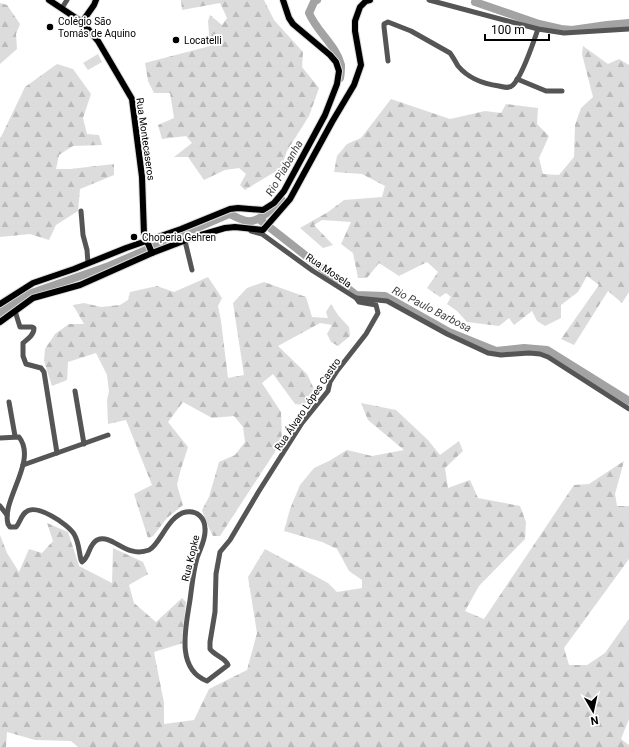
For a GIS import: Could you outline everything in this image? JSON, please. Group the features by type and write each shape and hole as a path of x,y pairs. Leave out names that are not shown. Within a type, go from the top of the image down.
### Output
{"main road":[{"name":"Rua Montecaseros","path":"49,0 82,22 98,41 132,99 142,177 144,234 152,253"},
{"path":"82,22 96,0"},
{"path":"0,304 32,283 148,241 230,209 238,208 263,210 274,203 290,181 325,115 337,84 339,70 336,62 330,55 293,24 289,18 283,0"},
{"path":"0,322 33,298 80,285 152,253 185,242 194,237 225,228 235,227 263,232 283,208 298,185 354,85 361,65 355,31 355,21 360,7 366,1 370,0"},
{"path":"290,181 298,185"}],"street":[{"path":"62,8 68,0"},
{"path":"429,0 538,29 564,33 574,34 629,29"},
{"path":"388,61 384,24 388,22 411,31 450,53 462,69 471,77 484,84 508,88 512,87 517,79 528,57 538,29"},
{"path":"517,79 546,91 562,91"},
{"path":"81,211 88,263"},
{"name":"Rua Mosela","path":"263,232 313,272 356,298 386,301 447,334 488,353 501,355 529,353 540,354 548,357 629,409"},
{"path":"185,242 192,270"},
{"name":"Rua Álvaro Lópes Castro","path":"228,665 226,660 217,656 210,649 215,612 216,574 220,552 230,540 302,423 328,391 330,382 363,339 376,318 378,313 376,305 359,302 356,298"},
{"path":"15,312 20,327 34,328 34,331 24,343 23,356 26,364 41,368 44,372 57,453"},
{"path":"75,391 84,444"},
{"path":"9,402 15,436"},
{"path":"23,465 108,435"},
{"path":"0,438 15,436 19,437 21,439 24,455 23,465 12,495 7,515"},
{"path":"0,506 7,515"},
{"name":"Rua Kopke","path":"7,515 8,524 10,527 13,527 19,523 26,512 30,510 41,512 58,519 68,526 74,534 82,562 85,560 90,548 99,540 108,540 131,552 147,551 155,545 164,530 174,519 182,513 197,513 204,523 205,535 194,570 184,638 188,661 195,675 207,681 228,665"}],"green space":[{"path":"181,0 264,0 274,20 303,52 302,67 319,88 309,116 287,151 281,168 245,190 240,185 246,174 239,168 225,170 204,180 188,157 174,157 192,143 186,136 162,139 158,125 174,118 170,93 154,93 148,81 145,63 210,46 208,21 210,15 222,25 227,18 220,3 182,10"},
{"path":"0,3 7,5 20,24 16,34 17,49 0,64"},
{"path":"583,46 608,64 619,59 629,65 629,292 622,303 608,291 574,345 561,339 599,285 587,276 578,292 561,305 561,318 545,326 537,321 532,311 514,325 509,318 499,326 467,322 457,311 447,304 451,297 446,293 440,297 427,288 438,272 427,262 399,276 379,263 367,278 358,278 353,253 341,244 351,222 322,220 314,225 333,245 323,248 300,228 328,212 344,200 382,197 385,186 362,174 334,172 337,156 347,144 361,138 391,99 450,119 485,111 501,113 506,104 538,108 537,124 549,136 539,158 543,174 559,175 574,157 575,125 581,108 593,97 582,54"},
{"path":"98,54 102,62 88,70 83,63"},
{"path":"57,64 73,69 91,94 83,118 87,134 99,135 102,145 73,146 59,155 56,169 70,169 114,164 114,175 80,189 78,211 56,225 49,240 30,234 0,237 0,137 25,87"},
{"path":"208,277 222,298 218,306 228,378 244,375 233,303 247,288 264,282 306,297 312,317 328,318 326,312 331,304 338,315 349,327 350,336 338,346 331,342 327,334 332,325 320,323 278,346 307,374 314,389 304,405 295,404 273,374 262,383 281,412 282,441 220,536 213,536 202,510 209,497 219,462 235,455 245,442 243,427 234,416 212,418 183,402 168,422 188,447 177,485 183,505 167,518 153,536 148,538 134,494 152,485 126,420 108,424 107,400 109,391 107,375 96,353 68,362 67,380 52,386 44,361 45,349 55,334 69,324 84,324 73,305 84,303 101,307 120,305 128,300 130,292 157,286 174,292"},
{"path":"361,403 396,410 428,440 440,455 459,441 463,451 445,468 448,488 470,480 478,498 520,506 526,522 525,539 479,586 465,611 484,619 574,485 589,484 624,461 615,494 617,506 629,506 629,559 564,648 569,665 587,665 605,653 629,619 629,719 621,739 629,745 629,747 78,747 71,741 35,740 7,732 6,747 0,747 0,535 7,553 19,572 29,549 42,553 53,541 47,523 68,532 79,566 112,583 113,548 143,562 148,574 129,585 134,603 156,622 182,598 186,602 182,638 183,643 154,652 164,703 164,724 194,720 209,689 247,670 257,633 248,577 265,549 328,583 337,592 362,588 362,580 349,571 337,549 322,542 284,531 290,509 300,485 314,468 347,450 372,456 404,450 368,420"}],"waterway":[{"name":"Rio Piabanha","path":"317,0 314,2 309,13 312,20 339,58 341,65 340,78"},
{"path":"475,2 539,24 561,29 572,30 629,23"},
{"name":"Rio Piabanha","path":"0,313 26,295 109,266 229,214 242,220 256,220 266,214 281,199"},
{"name":"Rio Paulo Barbosa","path":"259,219 356,295 385,296 449,332 496,351 524,348 547,350 629,401"}],"place":[{"name":"Colégio São Tomás de Aquino","path":"50,27"},
{"name":"Locatelli","path":"176,40"},
{"name":"Choperia Gehren","path":"134,237"}]}
